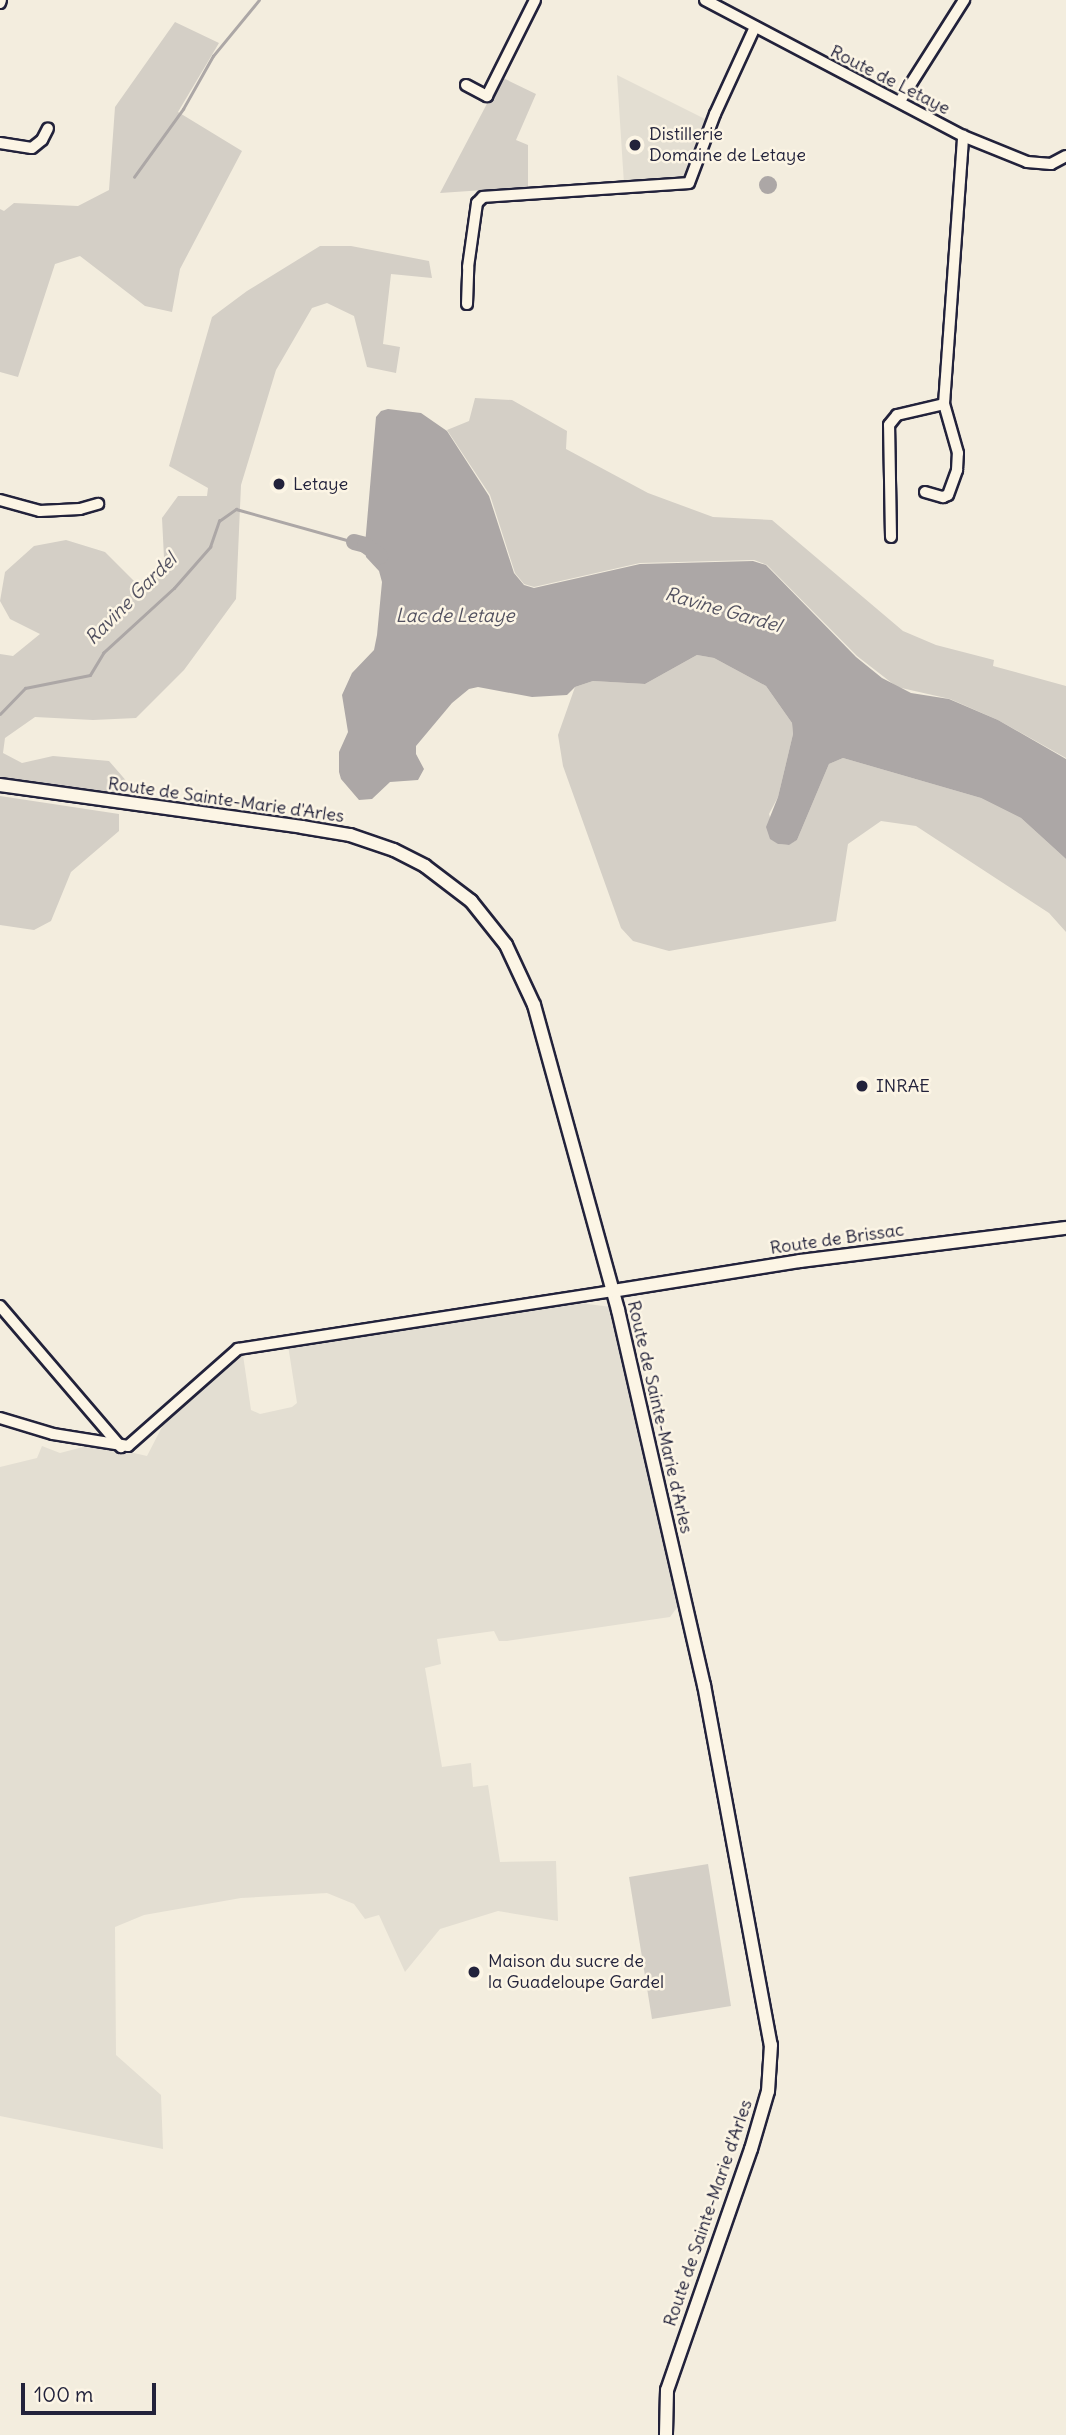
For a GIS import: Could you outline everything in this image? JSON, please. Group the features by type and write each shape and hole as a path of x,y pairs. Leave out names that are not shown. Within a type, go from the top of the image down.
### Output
{"main road":[{"name":"Route de Sainte-Marie d'Arles","path":"0,785 350,835 394,849 425,866 471,901 506,945 534,1005 613,1291 704,1685 771,2045 768,2091 755,2138 667,2390 666,2435"},
{"name":"Route de Brissac","path":"613,1291 800,1261 1066,1228"}],"street":[{"path":"466,85 487,96 535,0"},
{"name":"Route de Letaye","path":"705,0 963,136 1027,162 1051,164 1066,156"},
{"path":"900,101 964,0"},
{"path":"467,304 468,267 477,203 483,197 689,183 715,114 755,27"},
{"path":"0,143 32,148 42,140 48,128"},
{"path":"925,492 943,497 948,495 957,470 958,453 944,404 963,136"},
{"path":"891,537 889,425 897,415 944,404"},
{"path":"0,500 40,511 80,509 98,504"},
{"path":"0,1418 26,1428 121,1447 140,1438 238,1349 613,1291"},
{"path":"0,1306 121,1447"}],"shaded area":[{"path":"175,22 219,43 178,112 242,151 180,269 172,312 145,306 80,256 55,264 18,377 0,372 0,209 4,211 14,203 78,206 109,190 115,107"},
{"path":"617,75 709,121 687,181 624,184"},
{"path":"501,77 536,94 516,140 528,145 528,187 440,193"},
{"path":"320,246 351,246 429,261 432,278 391,274 383,344 400,347 396,373 367,367 354,316 327,303 312,308 276,370 241,485 236,599 184,670 136,718 93,720 35,717 5,738 3,753 22,763 53,756 109,761 129,784 123,794 0,777 0,654 13,656 40,634 10,619 0,601 5,572 34,546 66,540 105,552 134,581 152,582 164,558 162,518 178,496 207,496 208,488 169,466 212,317 247,291"},
{"path":"475,398 512,400 567,431 566,449 648,493 713,517 772,520 903,631 936,645 994,660 993,666 1066,686 1066,758 998,720 950,699 897,687 857,656 767,565 754,560 640,563 534,587 524,584 515,573 490,495 447,430 469,421"},
{"path":"697,655 714,658 766,686 792,723 793,734 778,797 769,814 778,844 788,845 797,840 829,764 843,758 981,798 1021,818 1066,859 1066,932 1049,913 916,826 881,821 848,844 836,921 669,951 633,941 621,928 563,766 558,735 575,687 593,681 645,684"},
{"path":"0,796 119,814 119,831 71,872 51,921 34,930 0,925"},
{"path":"572,1302 611,1307 649,1456 679,1605 670,1617 507,1641 499,1641 494,1631 437,1639 441,1664 425,1668 442,1767 471,1763 473,1787 488,1785 500,1862 556,1861 558,1921 498,1911 440,1929 405,1972 379,1915 365,1919 354,1904 327,1893 241,1898 144,1915 115,1927 116,2055 161,2095 163,2149 0,2116 0,1467 37,1458 42,1446 60,1453 83,1447 112,1448 147,1456 163,1425 243,1355 251,1410 260,1414 292,1407 297,1403 288,1345"},
{"path":"708,1864 731,2006 652,2019 629,1877"}],"water":[{"path":"764,176 772,176 777,185 775,192 764,194 759,189 759,181"},
{"name":"Lac de Letaye","path":"388,409 421,413 447,431 489,496 514,573 524,585 534,588 640,564 753,561 766,565 856,657 882,678 911,693 949,699 998,720 1066,759 1066,859 1021,818 981,798 843,758 829,764 797,840 789,845 778,844 770,839 766,827 778,797 793,734 792,723 766,686 714,658 697,655 645,684 593,681 575,687 567,695 532,697 478,687 469,689 452,703 416,746 416,754 424,769 418,780 390,782 372,799 359,800 341,779 339,772 339,752 348,732 342,695 352,673 374,650 377,635 382,582 379,571 366,557 365,545 376,417 381,411"}],"waterway":[{"path":"134,177 183,109 213,56 259,0"},
{"name":"Ravine Gardel","path":"0,714 25,688 90,675 103,653 174,588 210,547 219,521 236,509 354,542"},
{"name":"Ravine Gardel","path":"354,542 365,545 380,556"}],"place":[{"name":"Distillerie Domaine de Letaye","path":"635,145"},
{"name":"Letaye","path":"279,484"},
{"name":"INRAE","path":"862,1086"},
{"name":"Maison du sucre de la Guadeloupe Gardel","path":"474,1972"}]}
